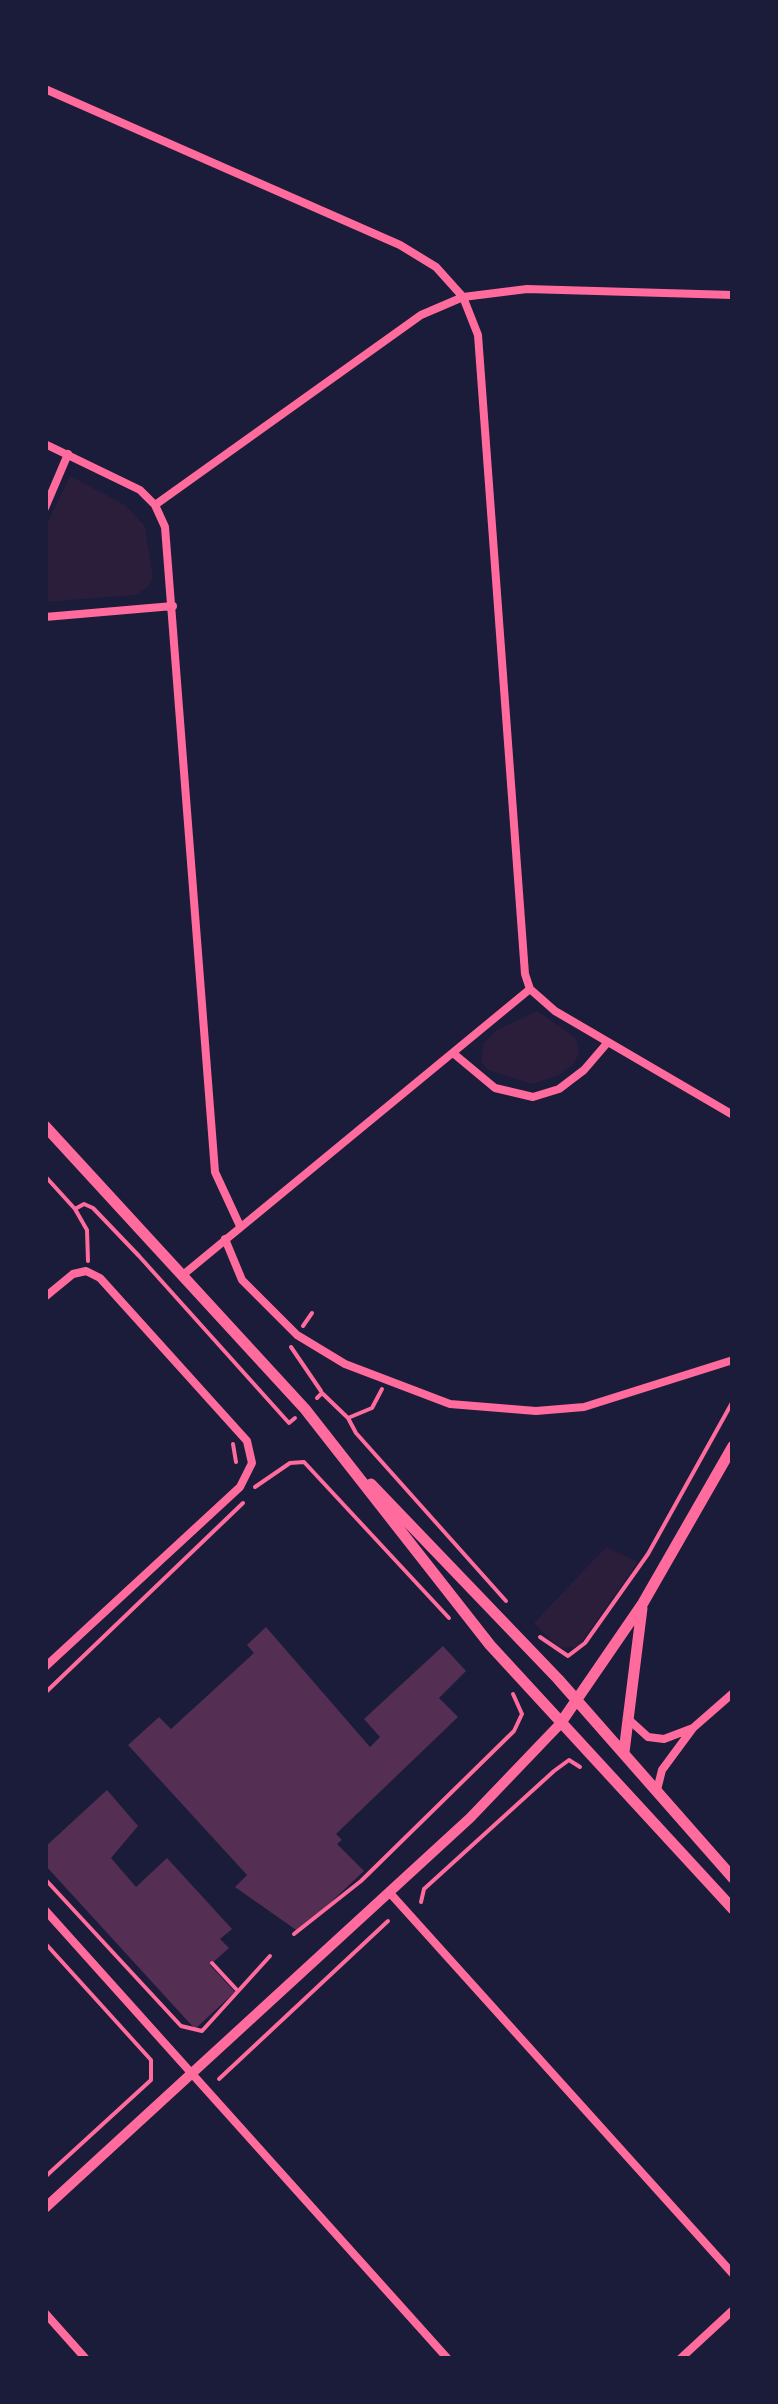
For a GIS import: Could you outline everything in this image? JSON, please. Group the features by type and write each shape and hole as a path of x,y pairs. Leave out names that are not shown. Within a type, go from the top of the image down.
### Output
{"main road":[{"path":"45,1126 184,1274 353,1467 415,1526 624,1752 733,1878"},
{"path":"560,1724 643,1603 733,1446"},
{"path":"353,1467 398,1532 560,1724 733,1909"},
{"path":"624,1752 643,1603"}],"street":[{"path":"45,90 400,245 436,266 462,297 478,336 525,974 530,990 554,1011 733,1115"},
{"path":"155,505 421,314 462,297 527,288 733,294"},
{"path":"45,444 116,475 155,505 170,548 215,1172 240,1226"},
{"path":"45,508 68,454"},
{"path":"45,617 174,606"},
{"path":"184,1274 530,990"},
{"path":"453,1053 495,1088 533,1097 559,1089 584,1070 608,1042"},
{"path":"225,1239 242,1280 298,1334 384,1382 450,1404 536,1411 612,1401 733,1360"},
{"path":"45,1297 72,1274 86,1270 100,1278 247,1442 252,1463 240,1487 45,1666"},
{"path":"657,1790 662,1770 693,1728 733,1693"},
{"path":"627,1718 648,1737 664,1739 693,1728"},
{"path":"45,2208 470,1818 560,1724"},
{"path":"389,1892 733,2274"},
{"path":"45,1910 448,2359"},
{"path":"680,2359 733,2310"},
{"path":"45,2314 86,2359"}],"path":[{"path":"45,1176 76,1209 90,1243 86,1270"},
{"path":"76,1209 84,1204 93,1208 289,1424 294,1419"},
{"path":"348,1418 372,1408 384,1382"},
{"path":"316,1399 322,1393 348,1418 356,1433 511,1607"},
{"path":"535,1632 562,1655 585,1643 648,1554 733,1401"},
{"path":"45,1694 234,1514 262,1479 290,1463 304,1462 451,1621"},
{"path":"294,1934 361,1881 514,1732 522,1708 506,1684"},
{"path":"421,1902 424,1889 554,1771 569,1760 585,1770"},
{"path":"45,1879 181,2026 202,2032 270,1956"},
{"path":"219,2079 388,1922"},
{"path":"45,1943 151,2060 151,2080 45,2177"},
{"path":"212,1964 237,1990"}],"shaded area":[{"path":"70,476 125,505 145,526 153,578 147,588 135,595 45,602 45,528"},
{"path":"537,1011 576,1038 579,1054 574,1063 559,1075 532,1084 488,1070 481,1061 483,1044 497,1030"},
{"path":"606,1547 638,1562 578,1647 559,1648 534,1623"}],"building":[{"path":"266,1627 370,1747 380,1737 364,1719 443,1646 466,1671 439,1698 458,1717 336,1834 342,1840 337,1844 364,1871 299,1932 235,1887 247,1875 128,1745 159,1717 171,1729 254,1653 247,1645"},
{"path":"107,1790 138,1826 111,1858 136,1887 167,1858 232,1929 220,1939 229,1948 210,1965 235,1992 195,2029 45,1865 45,1847"}]}
